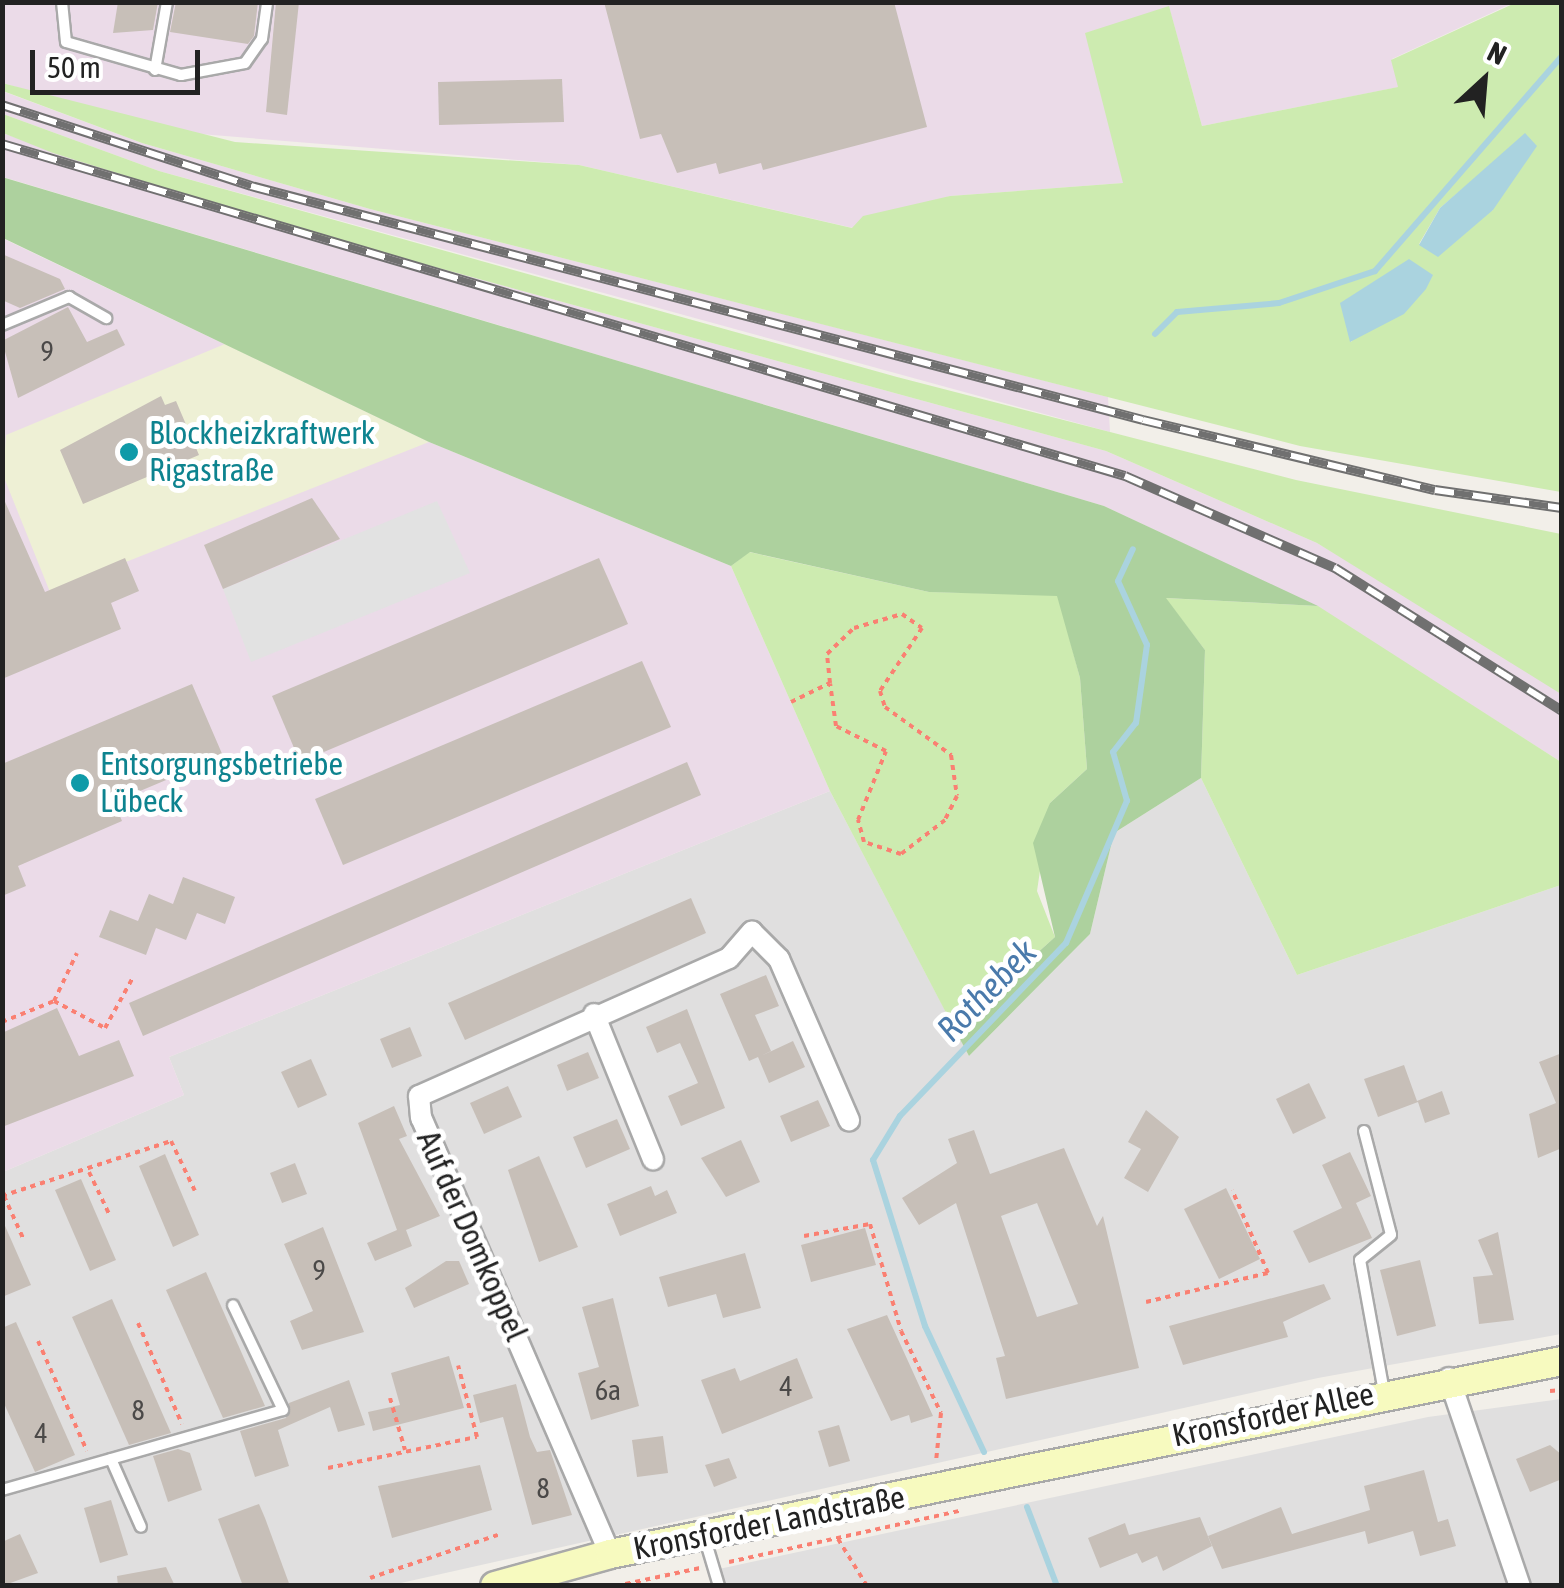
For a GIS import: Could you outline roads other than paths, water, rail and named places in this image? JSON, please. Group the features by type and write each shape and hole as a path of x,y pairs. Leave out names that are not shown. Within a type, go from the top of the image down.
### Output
{"main road":[{"name":"Kronsforder Allee","path":"986,1479 1449,1378 1562,1361"},
{"name":"Kronsforder Landstraße","path":"495,1586 610,1554 705,1539 986,1479"}],"street":[{"name":"Auf der Domkoppel","path":"610,1554 421,1118 419,1096 594,1014 729,958 752,932 780,958 849,1120"},
{"path":"594,1014 653,1159"},
{"path":"1449,1378 1520,1586"}],"lane":[{"path":"62,2 66,42 155,70 204,75 245,63 262,39 267,2"},
{"path":"155,70 167,2"},
{"path":"2,325 69,297 106,318"},
{"path":"1364,1131 1391,1235 1360,1260 1384,1392"},
{"path":"2,1490 283,1410 233,1305"},
{"path":"111,1458 142,1528"},
{"path":"705,1539 719,1586"}],"water":[{"path":"1525,133 1537,146 1493,210 1438,257 1419,245 1440,208"},
{"path":"1409,259 1433,275 1426,289 1404,314 1350,342 1340,303"}],"waterway":[{"name":"Rothebek","path":"1155,334 1177,312 1279,303 1375,271 1562,56"},
{"name":"Rothebek","path":"984,1452 925,1326 873,1160 900,1116 1066,943 1127,801 1113,752 1136,723 1147,645 1118,581 1133,549"},
{"name":"Rothebek","path":"1027,1507 1057,1586"}],"railway":[{"path":"2,105 251,186 1143,420 1435,490 1562,508"},
{"path":"2,144 1125,476 1335,568 1562,711"}],"place":[{"name":"Blockheizkraftwerk Rigastraße","path":"129,452"},
{"name":"Entsorgungsbetriebe Lübeck","path":"80,783"}]}
